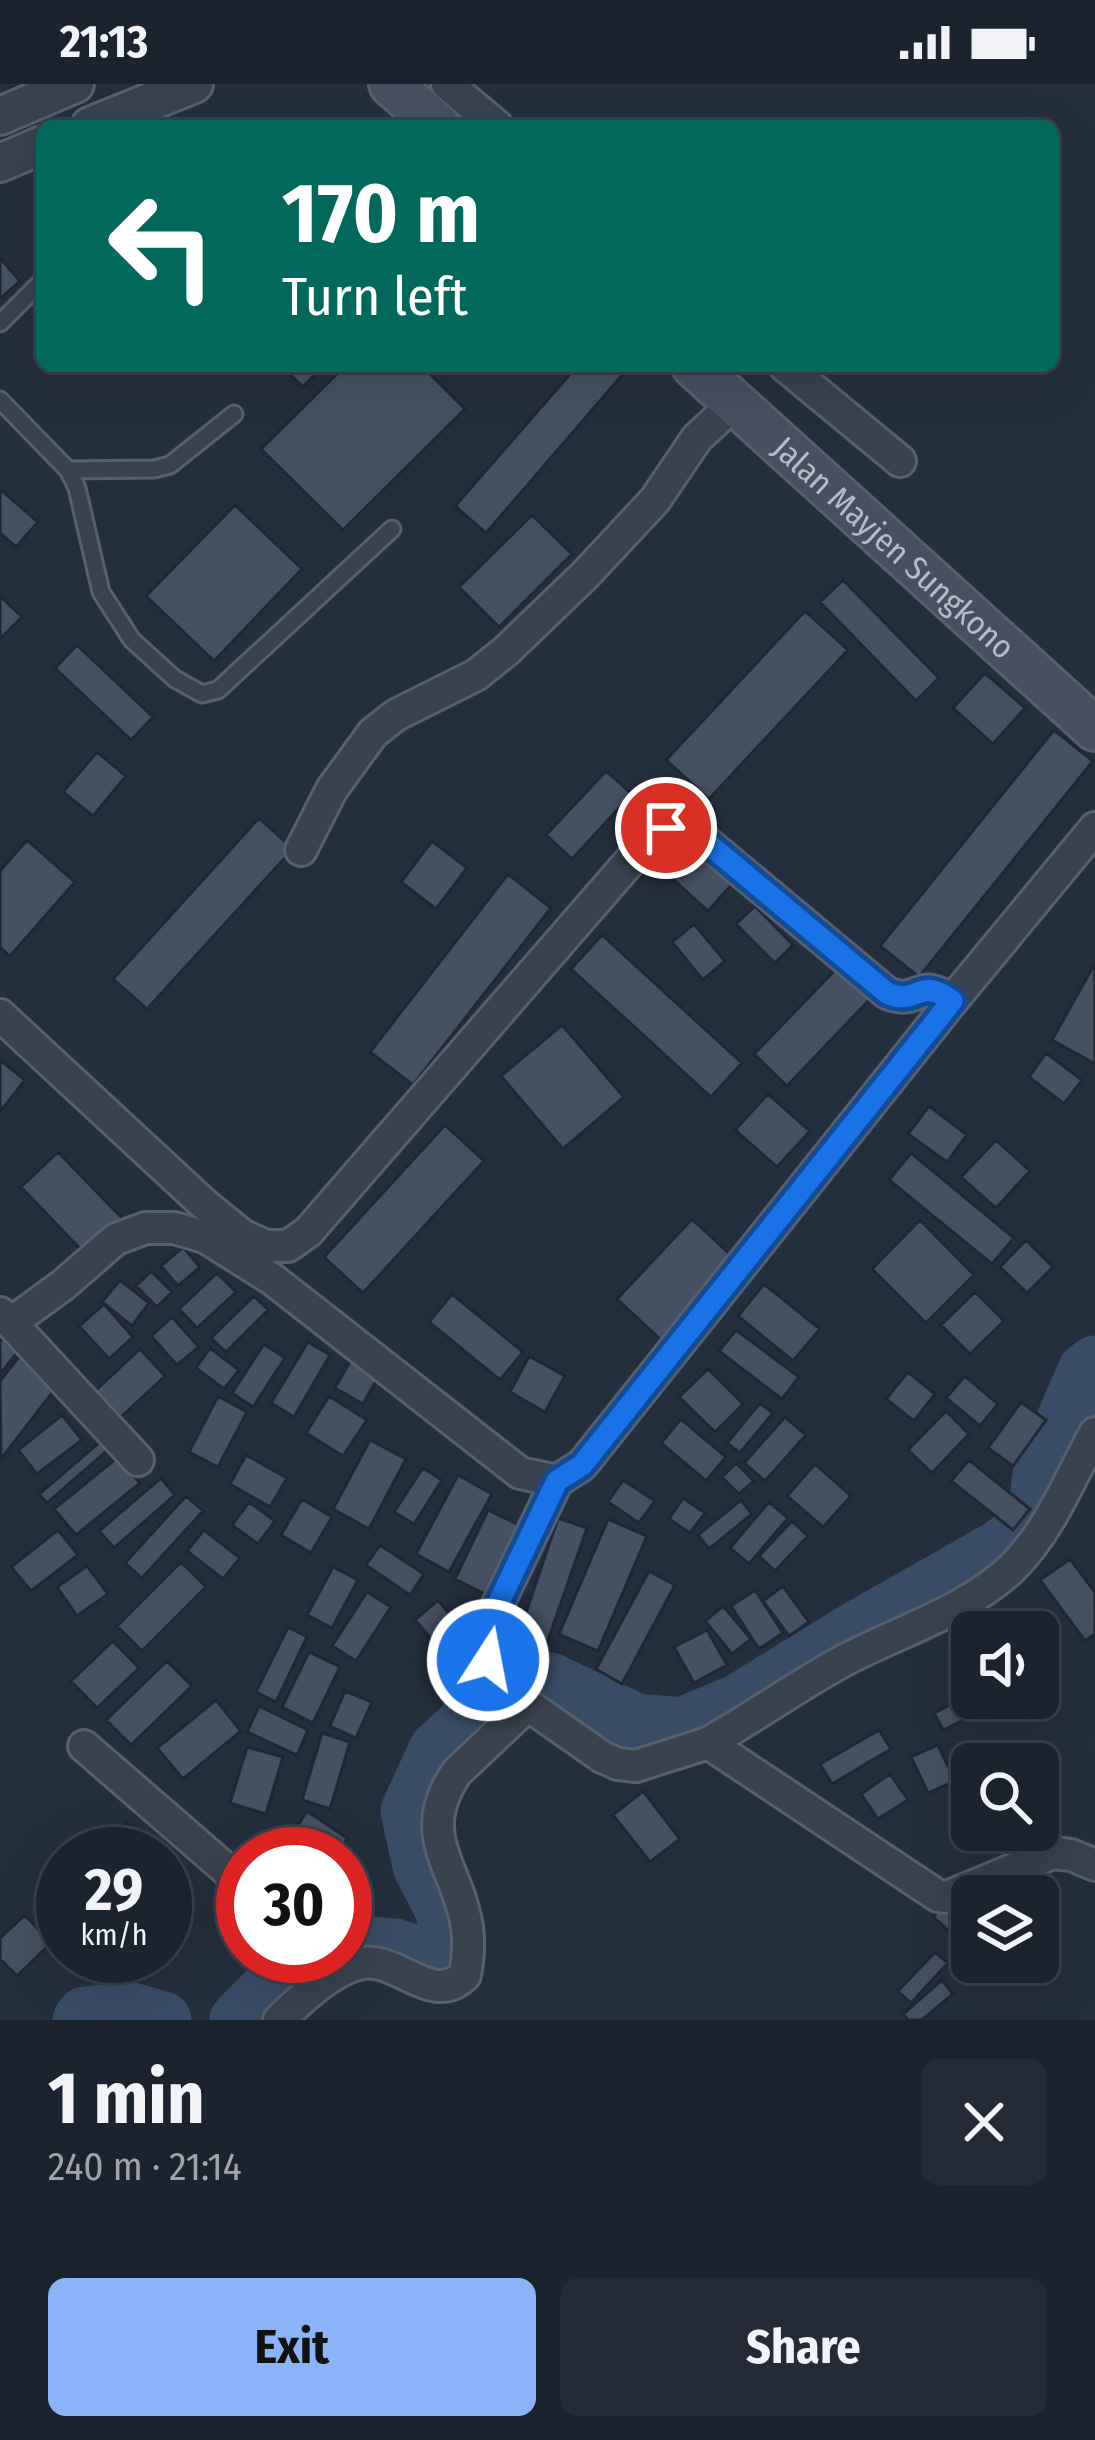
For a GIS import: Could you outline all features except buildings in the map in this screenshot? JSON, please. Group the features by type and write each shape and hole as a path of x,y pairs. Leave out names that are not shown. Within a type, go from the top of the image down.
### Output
{"main road":[{"name":"Jalan Mayjen Sungkono","path":"700,372 1095,729"}],"street":[{"path":"0,115 23,84"},
{"path":"0,115 75,84"},
{"path":"105,120 194,84"},
{"path":"422,99 480,120"},
{"path":"0,163 36,148"},
{"path":"792,372 900,461"},
{"path":"302,850 332,789 373,733 476,674 506,651 655,500 697,438 734,404"},
{"path":"0,1016 242,1235 266,1246 288,1246 308,1232 650,838 666,828 700,837 887,993 898,998 937,990 952,1001"},
{"path":"1095,828 582,1465 557,1481 488,1625 488,1660 516,1695 618,1764 636,1766 708,1743 842,1662 959,1604 998,1579 1042,1531 1095,1433"},
{"path":"138,1460 6,1318 63,1285 116,1239 146,1228 174,1228 206,1237 272,1279 520,1473 557,1481"},
{"path":"372,1964 441,1988 456,1984 465,1975 466,1923 442,1856 438,1825 449,1784 516,1695"},
{"path":"708,1743 938,1896 947,1898 1053,1853 1095,1865"},
{"path":"84,1746 216,1861"},
{"path":"279,2020 317,1983"}],"lane":[{"path":"0,322 36,287"},
{"path":"0,400 68,470 77,488 101,592 132,640 175,679 202,694 218,690 392,530"},
{"path":"68,470 170,465 233,414"}],"waterway":[{"path":"372,1945 395,1947 438,1963 451,1943 443,1909 421,1866 409,1811 437,1750 479,1711 527,1680 550,1681 636,1722 682,1726 739,1702 1000,1548 1035,1521 1041,1475 1086,1371 1095,1364"},
{"path":"238,2020 274,1983"},
{"path":"81,2020 85,2015 128,2010 163,2020"}],"route":[{"path":"488,1660 488,1625 557,1481 582,1465 952,1001 937,990 898,998 887,993 700,837 666,828"}]}
